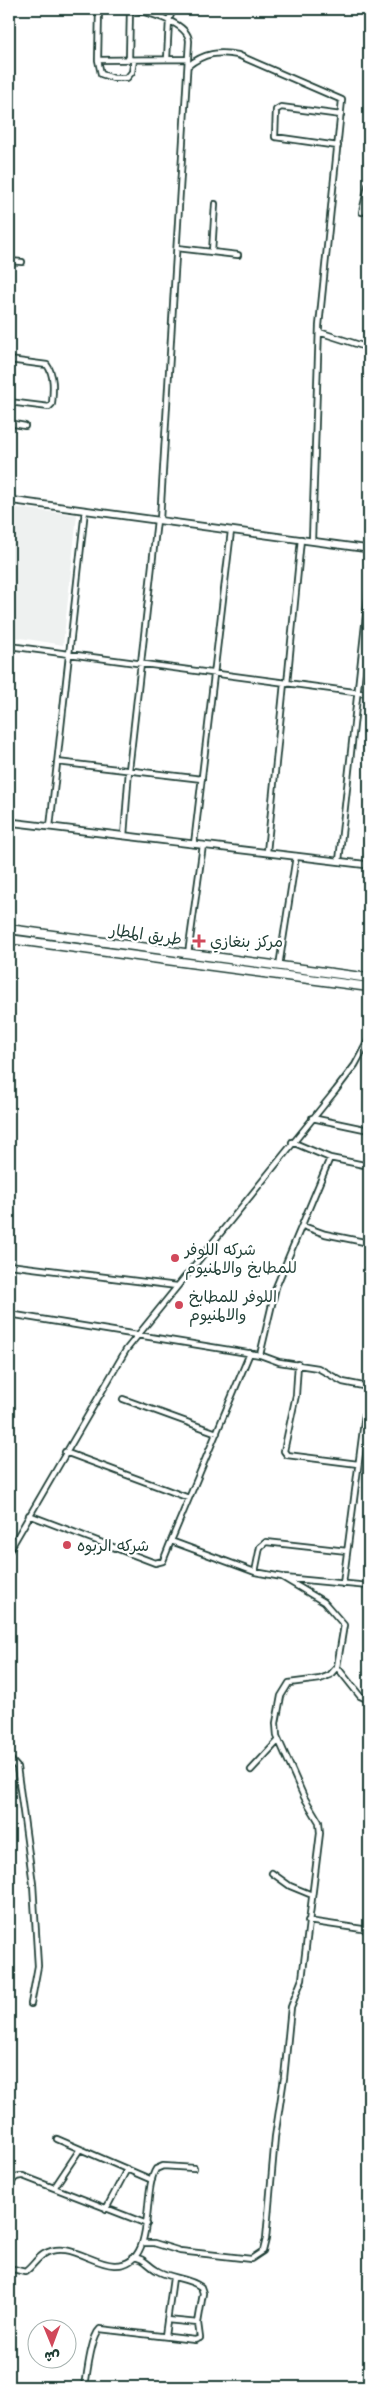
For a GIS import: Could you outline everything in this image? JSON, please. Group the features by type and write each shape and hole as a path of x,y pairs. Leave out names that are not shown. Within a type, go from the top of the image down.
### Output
{"highway":[{"name":"طريق المطار","path":"9,929 369,978"},
{"name":"طريق المطار","path":"9,939 369,987"}],"street":[{"path":"99,9 98,60 101,74 113,78 130,76 132,60 132,9 148,11 169,20 189,36 177,248 158,520 129,770 124,836"},
{"path":"167,59 169,20 172,9"},
{"path":"188,66 203,56 215,53 238,55 339,97 342,102 319,332 312,541"},
{"path":"98,60 188,59"},
{"path":"338,146 275,137 276,110 280,107 341,115"},
{"path":"362,212 369,182"},
{"path":"212,252 215,204"},
{"path":"177,248 238,255"},
{"path":"9,260 22,262"},
{"path":"319,332 369,348"},
{"path":"9,360 47,365 52,378 53,392 52,404 49,407 9,402"},
{"path":"9,423 25,426"},
{"path":"9,500 369,549"},
{"path":"50,827 86,510"},
{"path":"194,844 231,531"},
{"path":"267,852 301,539"},
{"path":"339,861 369,588"},
{"path":"9,646 214,675 369,694"},
{"path":"57,762 202,779"},
{"path":"9,822 369,865"},
{"path":"188,954 204,845"},
{"path":"279,966 296,856"},
{"path":"9,1551 116,1365 137,1335 355,1065 369,1039"},
{"path":"312,1118 369,1130"},
{"path":"292,1142 330,1158 369,1166"},
{"path":"260,1355 276,1287 330,1158"},
{"path":"303,1226 325,1234 369,1243"},
{"path":"9,1264 177,1286"},
{"path":"9,1314 250,1353 279,1362 318,1368 343,1382 369,1385 342,1584"},
{"path":"29,1515 155,1562 163,1560 250,1353"},
{"path":"298,1364 296,1395 284,1451 287,1455 358,1464"},
{"path":"123,1399 216,1433"},
{"path":"66,1452 190,1498"},
{"path":"171,1541 255,1572 282,1577 369,1586"},
{"path":"255,1572 260,1547 266,1542 347,1551"},
{"path":"143,2244 154,2243 180,2251 251,2259 263,2251 270,2212 275,2130 284,2078 291,2007 302,1979 308,1921 317,1872 320,1825 307,1804 278,1741 276,1723 281,1696 287,1686 294,1681 326,1678 337,1668 344,1628 342,1622 324,1602 282,1577"},
{"path":"337,1668 360,1696 369,1700"},
{"path":"251,1770 278,1741"},
{"path":"9,1758 17,1767 34,1884 38,1966 31,2004"},
{"path":"272,1873 290,1886 312,1895"},
{"path":"308,1921 369,1930"},
{"path":"57,2139 152,2180"},
{"path":"54,2188 80,2149"},
{"path":"9,2268 25,2272 44,2254 57,2250 72,2252 106,2264 115,2265 132,2257 143,2244 154,2172 159,2167 194,2168"},
{"path":"106,2209 127,2169"},
{"path":"9,2191 13,2179 18,2175 147,2224"},
{"path":"85,2387 92,2347 97,2332 100,2329 199,2340 198,2323 202,2290 197,2284 173,2278 156,2270 146,2260 132,2257"},
{"path":"165,2336 173,2278"},
{"path":"167,2320 198,2323"},
{"path":"364,2387 369,2370"},
{"path":"9,2386 24,2387"}],"shaded area":[{"path":"9,507 77,515 63,645 9,636"}],"place":[{"name":"مركز بنغازي","path":"199,941"},
{"name":"شركه اللوفر للمطابخ والالمنيوم","path":"175,1258"},
{"name":"اللوفر للمطابخ والالمنيوم","path":"179,1305"},
{"name":"شركه الربوه","path":"67,1545"}]}
